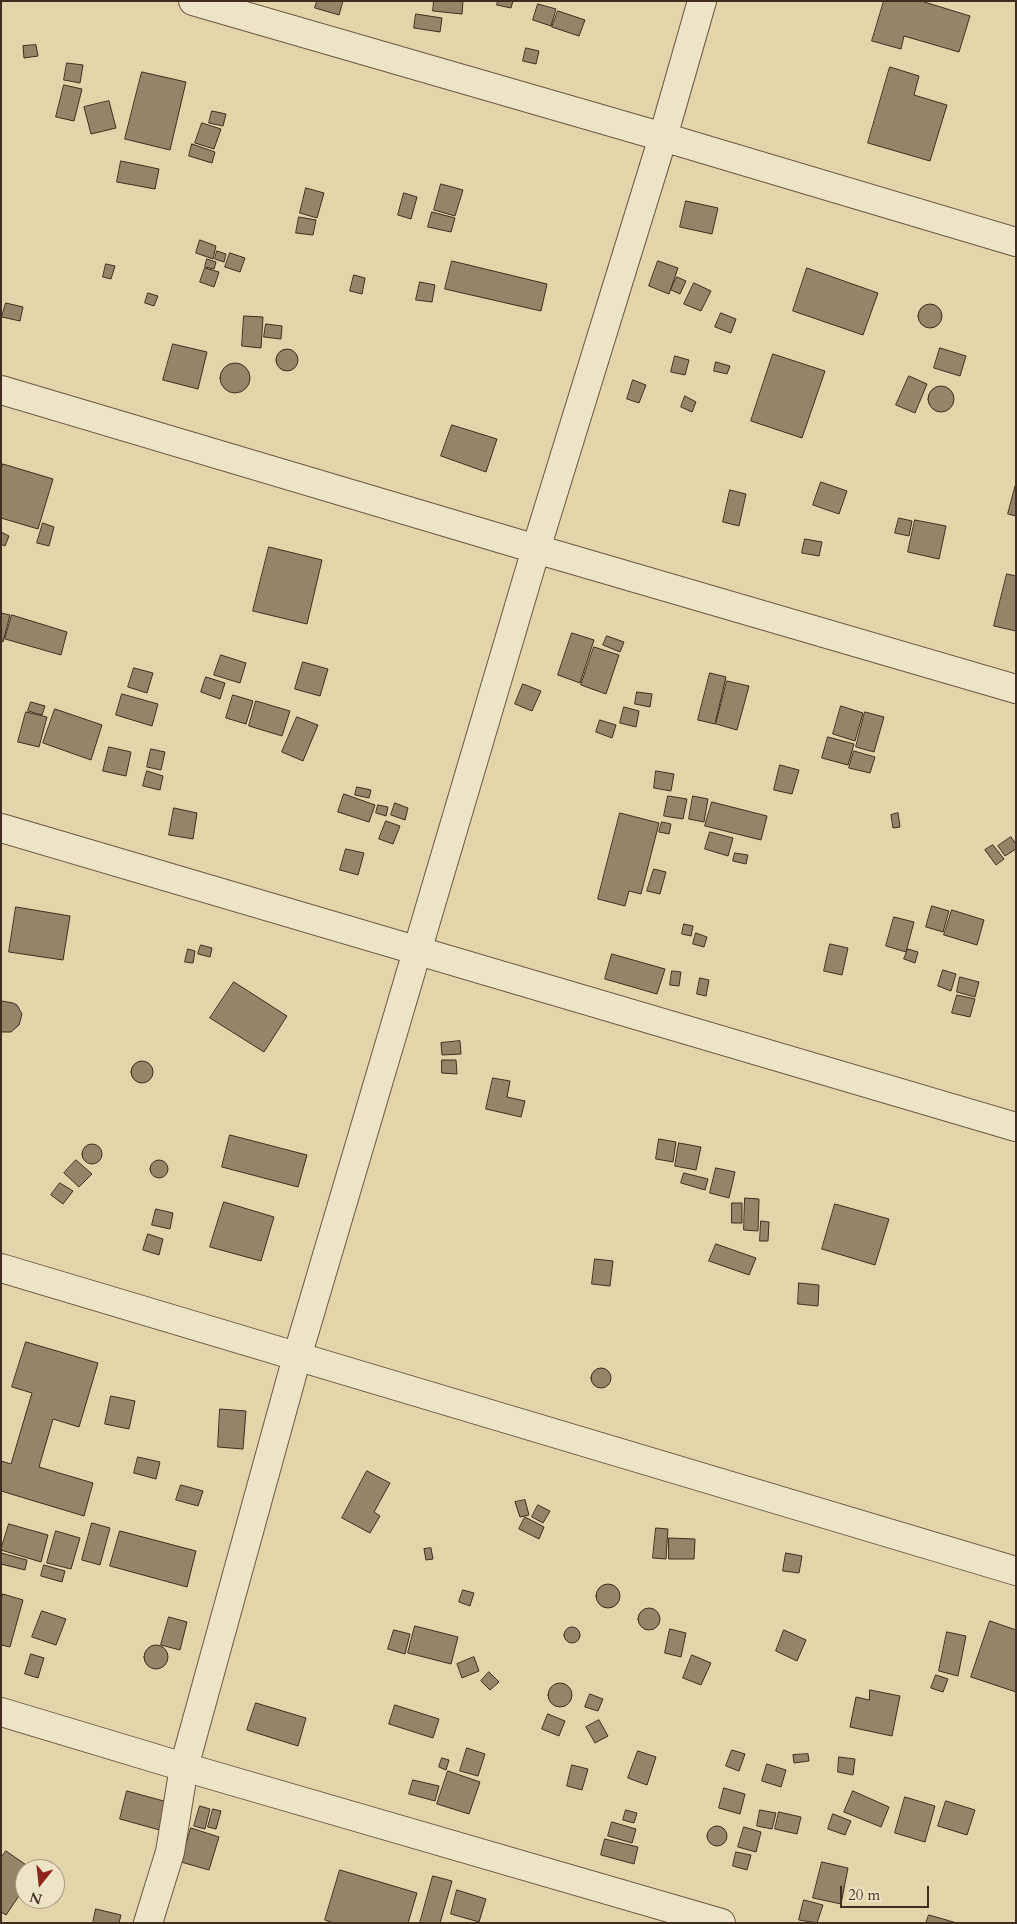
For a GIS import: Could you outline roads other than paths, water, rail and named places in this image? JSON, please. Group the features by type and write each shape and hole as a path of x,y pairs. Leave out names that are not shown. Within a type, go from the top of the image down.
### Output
{"street":[{"path":"193,1 663,137 1016,242"},
{"path":"148,1923 170,1852 184,1767 297,1357 536,549 663,137 702,1"},
{"path":"1,390 1016,689"},
{"path":"1,828 1016,1128"},
{"path":"1,1268 1016,1572"},
{"path":"1,1712 721,1923"}]}
